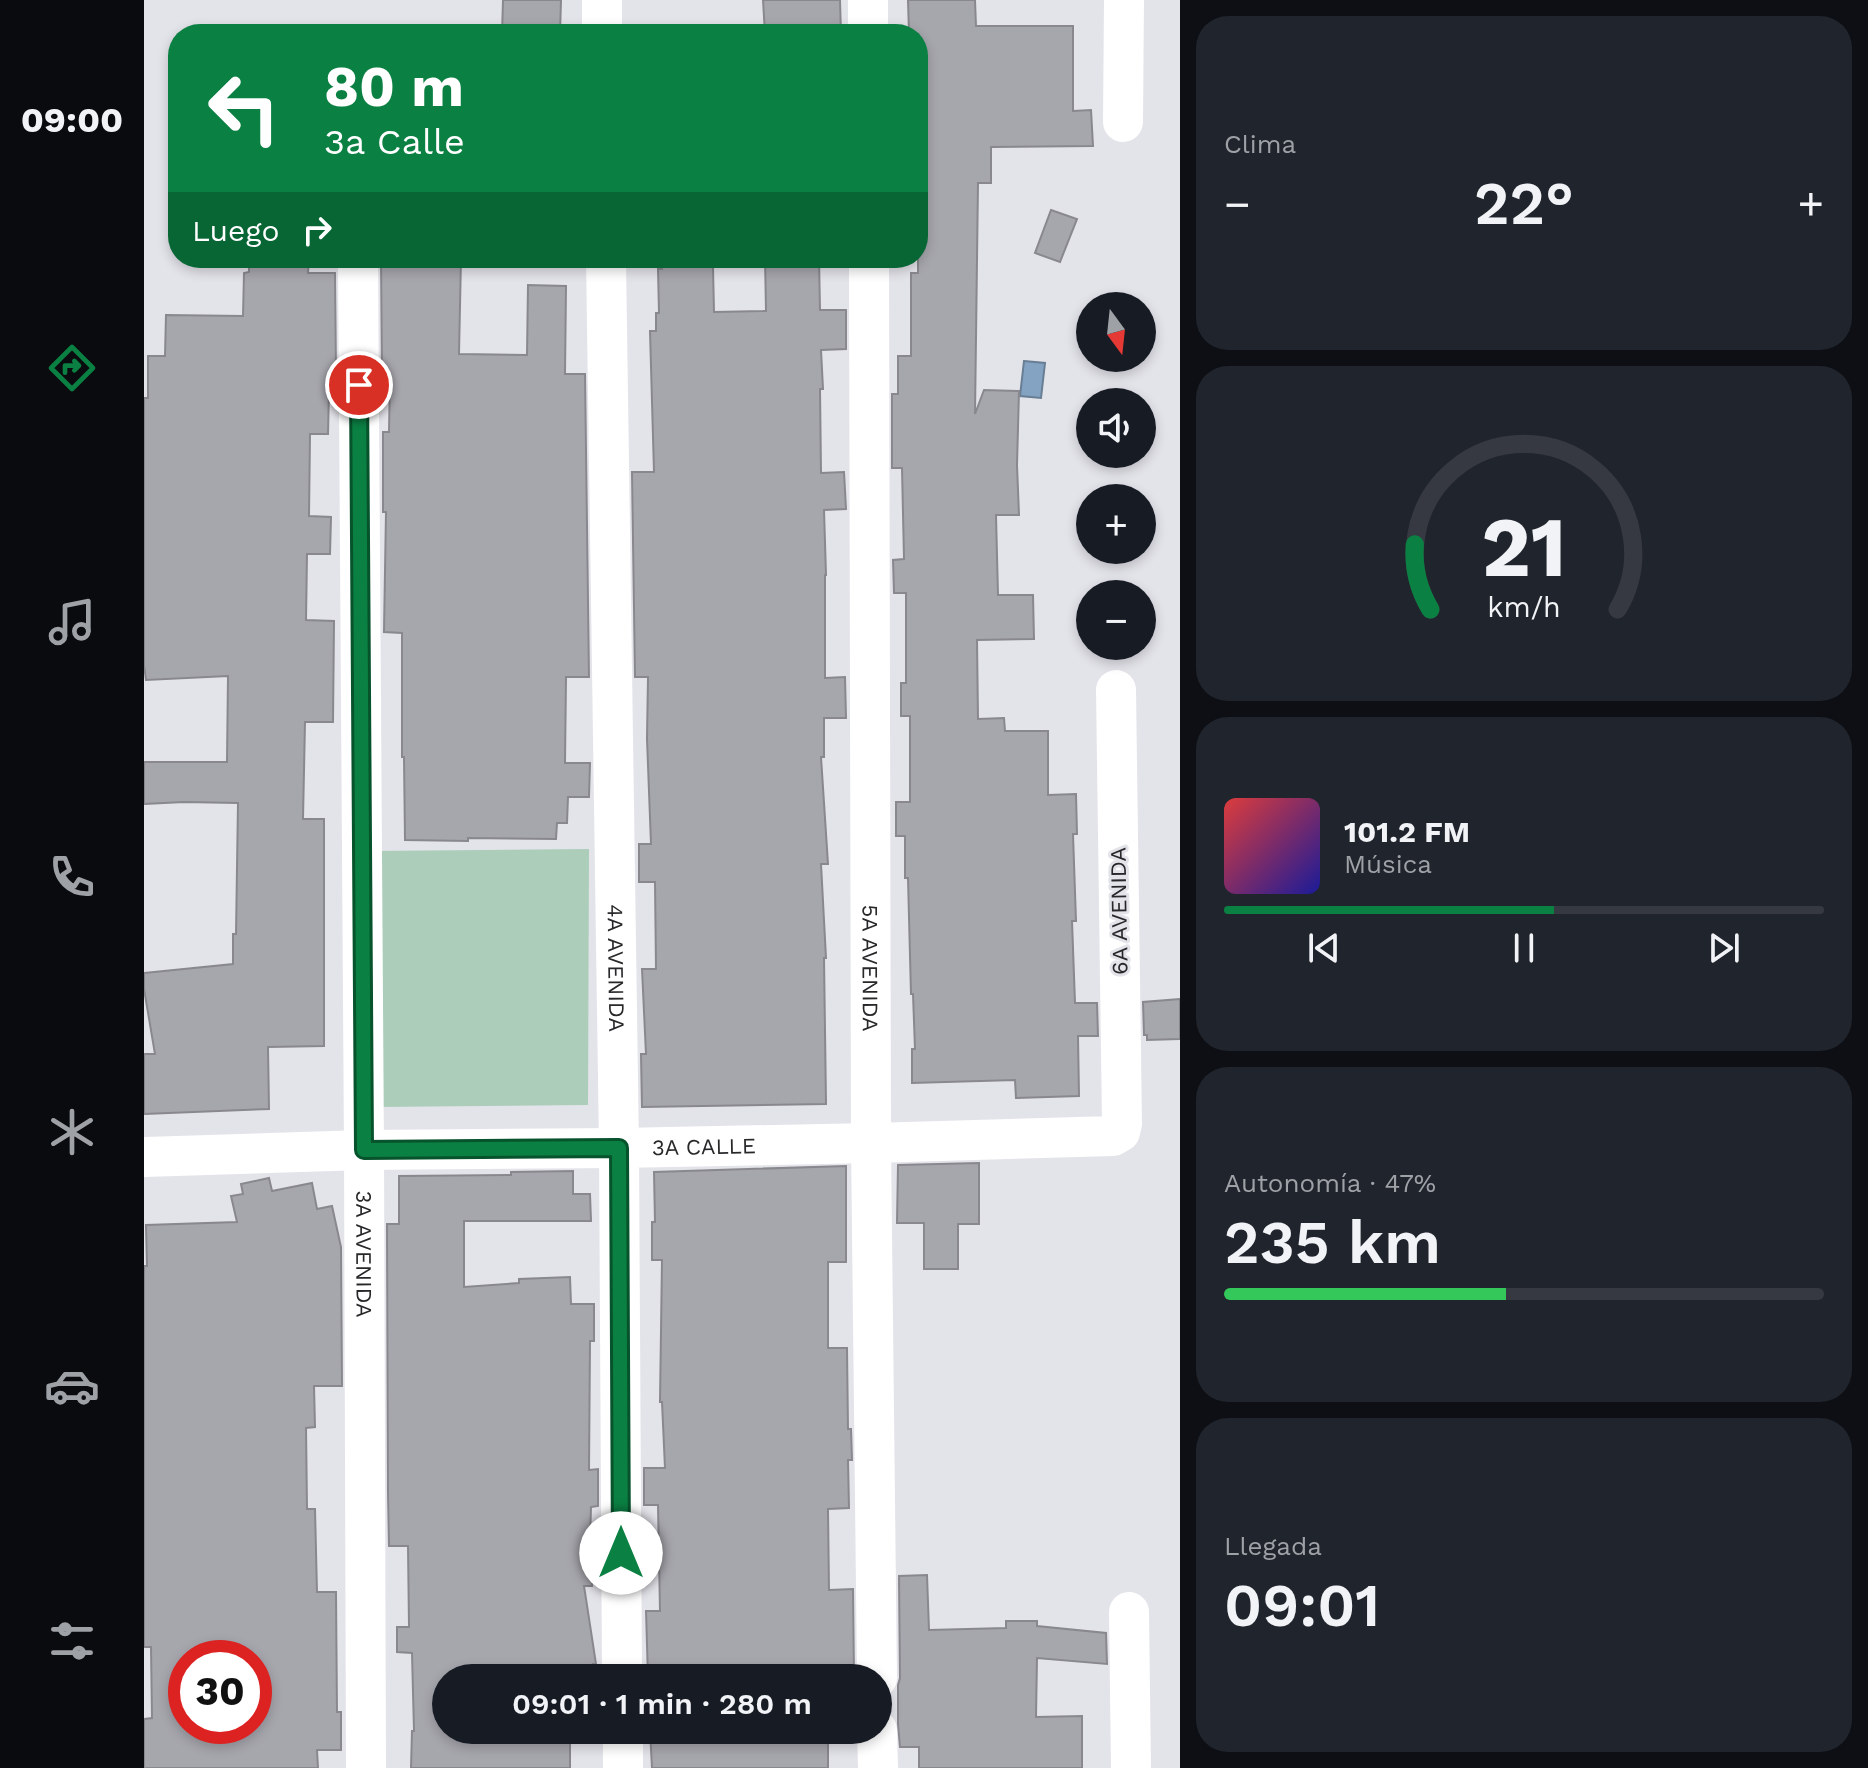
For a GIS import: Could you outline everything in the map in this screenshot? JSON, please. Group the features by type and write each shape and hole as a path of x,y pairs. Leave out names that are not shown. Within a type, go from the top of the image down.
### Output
{"street":[{"path":"602,0 602,24"},
{"path":"868,0 868,24"},
{"path":"1123,122 1124,0"},
{"name":"3A AVENIDA","path":"358,268 366,1768"},
{"name":"4A AVENIDA","path":"606,268 619,1148 622,1664"},
{"name":"5A AVENIDA","path":"869,268 871,1143 877,1664"},
{"name":"6A AVENIDA","path":"1116,690 1120,1132"},
{"name":"3A CALLE","path":"144,1157 364,1150 871,1143 1113,1136 1120,1132"},
{"path":"1129,1612 1131,1768"},
{"path":"623,1744 623,1768"},
{"path":"877,1744 878,1768"}],"green space":[{"path":"589,849 588,1105 376,1107 371,851"}],"water":[{"path":"1024,361 1045,363 1041,398 1020,396"}],"building":[{"path":"503,0 561,0 560,24 502,24"},
{"path":"763,0 840,0 841,24 764,24"},
{"path":"908,0 975,0 976,26 1073,26 1073,111 1091,110 1093,146 991,147 991,183 978,183 975,414 984,390 1019,391 1019,515 996,515 998,595 1033,595 1034,639 977,640 978,719 1004,718 1005,731 1048,731 1048,795 1076,794 1077,834 1073,834 1076,921 1072,921 1075,1003 1097,1003 1098,1036 1078,1036 1079,1096 1016,1098 1015,1080 912,1083 912,1049 915,1049 908,878 905,878 905,836 896,836 896,802 910,802 910,716 901,716 901,683 906,683 906,593 894,593 893,560 904,559 902,468 892,468 892,394 898,394 898,356 911,356 911,273 918,273 918,268 928,268 928,24 909,24"},
{"path":"1051,210 1077,219 1060,262 1035,253"},
{"path":"249,268 308,268 308,273 335,273 336,374 332,374 332,391 329,391 328,434 310,434 309,516 331,517 330,554 307,554 306,620 334,621 333,722 305,722 303,819 324,819 324,1046 268,1047 269,1109 144,1114 144,1054 155,1054 144,973 233,964 238,803 144,804 144,762 227,762 228,676 146,680 144,398 148,398 148,356 165,356 166,315 243,316 244,273 249,272"},
{"path":"381,268 461,268 459,354 527,355 528,285 566,286 565,374 585,374 589,677 566,677 565,763 590,763 589,797 568,797 567,823 557,823 556,839 405,840 402,633 384,632 386,512 383,512 383,432 389,432 390,375 382,375"},
{"path":"713,268 714,312 766,311 765,268 819,268 820,310 846,310 846,349 821,350 823,389 820,389 821,473 844,472 846,509 824,510 825,678 845,677 846,718 824,718 824,757 821,757 828,864 821,864 826,958 826,1104 642,1107 641,1054 646,1054 642,969 656,969 655,882 639,882 639,844 651,844 648,677 635,677 632,472 654,472 650,331 656,331 656,313 659,313 658,269"},
{"path":"1180,999 1180,1039 1147,1040 1147,1035 1144,1035 1143,1002"},
{"path":"979,1163 979,1224 958,1224 958,1269 924,1269 924,1223 897,1223 898,1165"},
{"path":"846,1166 846,1262 828,1262 828,1348 847,1348 848,1429 851,1429 852,1460 848,1460 849,1508 828,1509 829,1590 853,1589 854,1664 648,1664 646,1611 660,1611 658,1505 644,1505 644,1468 665,1468 660,1402 662,1260 652,1260 654,1172"},
{"path":"573,1171 573,1194 590,1194 591,1221 464,1221 464,1287 519,1283 519,1279 570,1277 571,1304 594,1304 594,1341 590,1341 589,1470 598,1469 598,1506 591,1507 592,1586 584,1586 596,1664 432,1664 432,1744 570,1744 570,1768 411,1768 414,1731 412,1653 397,1652 397,1627 409,1627 408,1546 389,1546 387,1224 399,1224 399,1176 511,1175 511,1172"},
{"path":"269,1178 272,1191 312,1183 317,1209 332,1206 341,1247 342,1386 314,1386 315,1427 306,1428 307,1509 315,1509 317,1592 336,1592 337,1712 341,1712 341,1750 317,1750 318,1768 144,1768 144,1719 152,1718 151,1647 144,1647 146,1225 237,1222 231,1196 243,1194 241,1184"},
{"path":"927,1575 929,1630 1006,1628 1006,1621 1037,1621 1037,1626 1106,1633 1107,1664 1037,1658 1036,1717 1082,1716 1082,1768 919,1768 919,1747 900,1747 899,1576"},
{"path":"651,1744 828,1744 828,1768 652,1768"}],"route":[{"path":"359,385 364,1150 619,1148 621,1553"}]}
